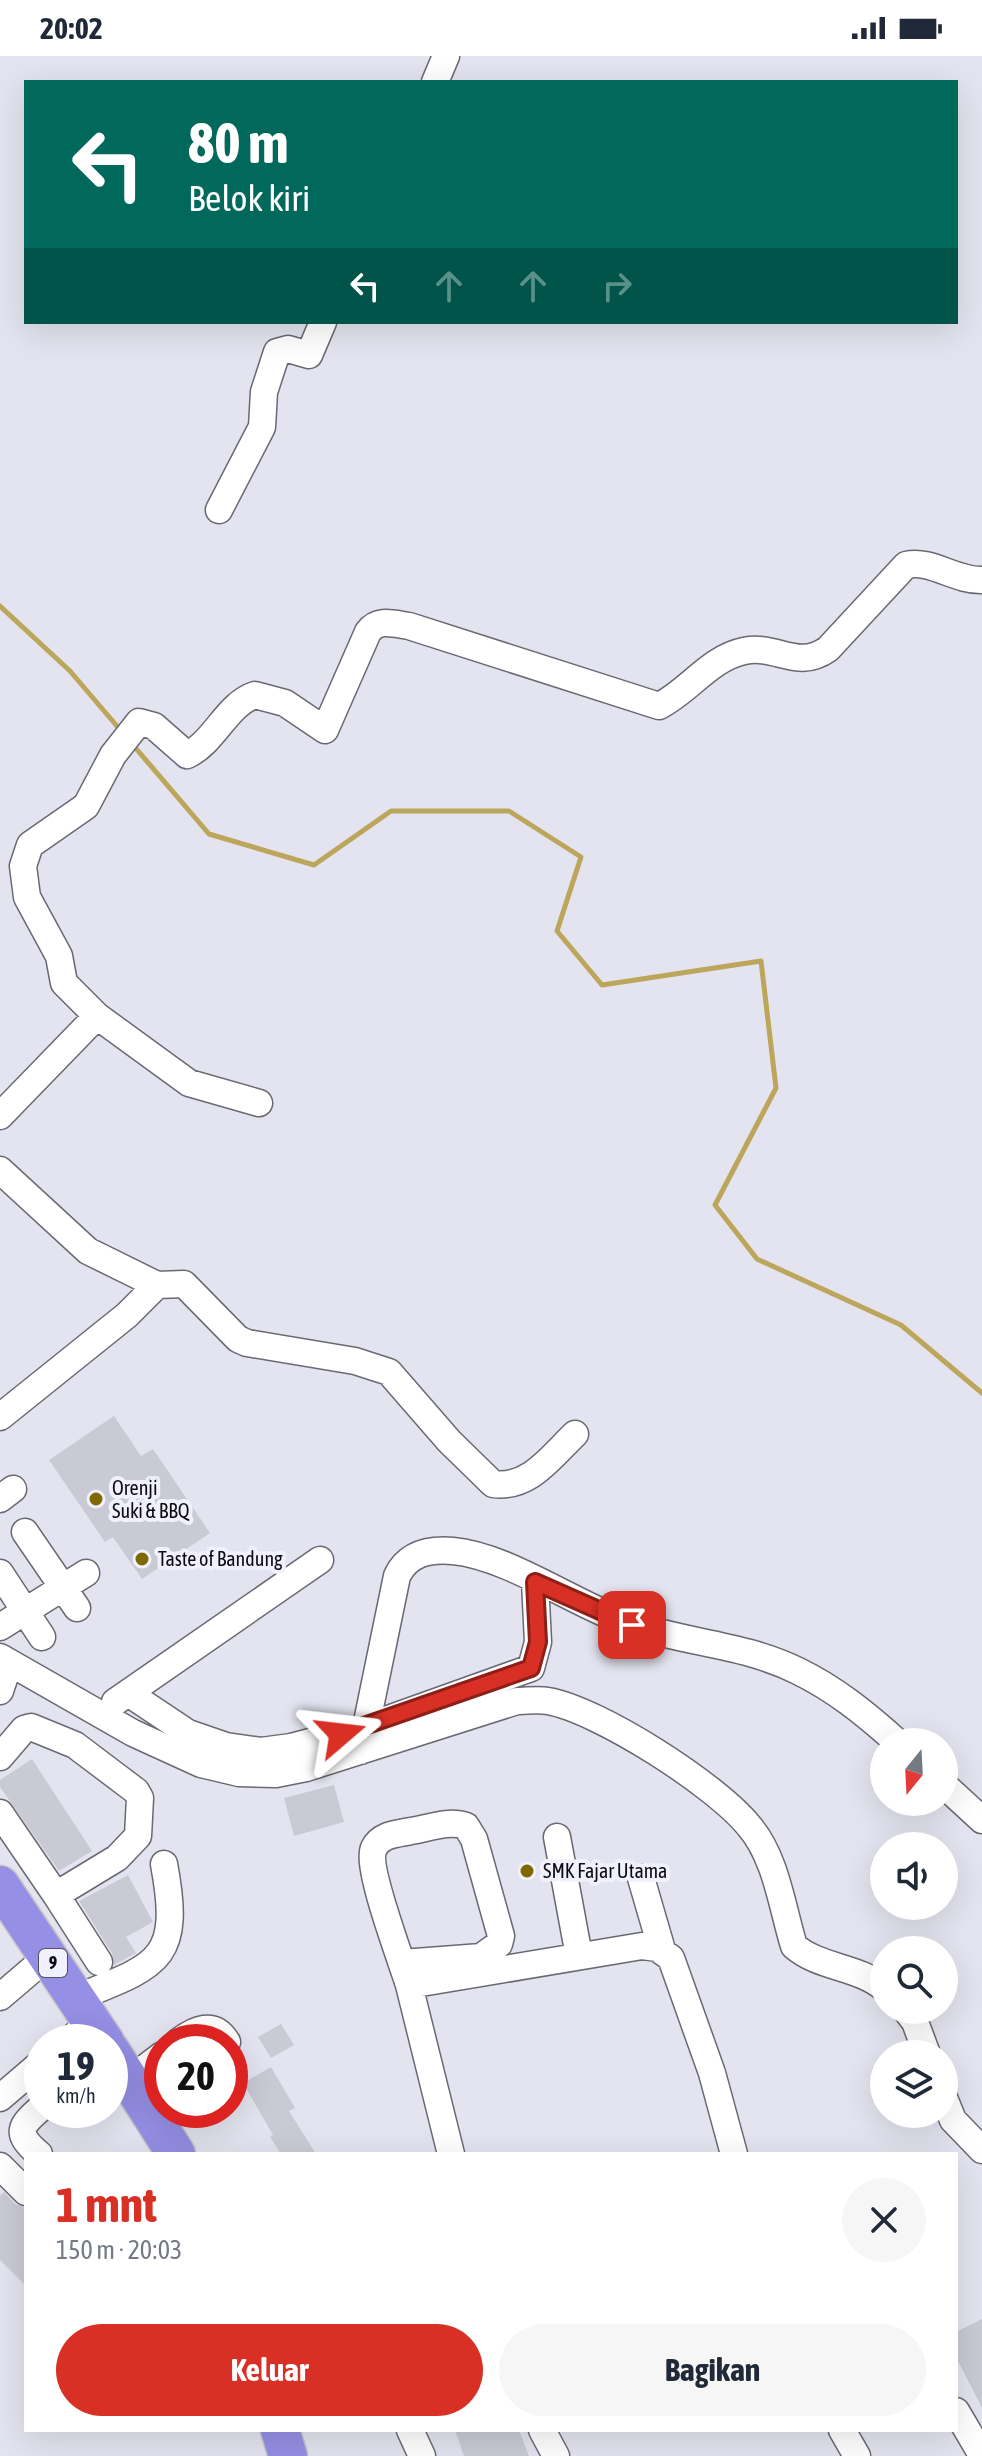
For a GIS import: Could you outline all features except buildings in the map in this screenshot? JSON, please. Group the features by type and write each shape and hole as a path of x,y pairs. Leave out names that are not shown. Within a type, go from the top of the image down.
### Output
{"highway":[{"name":"9","path":"1,1888 48,1956 87,2024"},
{"name":"9","path":"128,2085 175,2152"},
{"path":"281,2432 288,2456"}],"street":[{"path":"436,80 446,56"},
{"path":"219,510 257,441 262,427 264,392 277,352 288,349 309,355 322,324"},
{"path":"259,1103 189,1083 97,1016 64,983 59,956 27,897 23,866 30,845 64,824 89,802 113,755 139,722 154,726 187,755 226,721 243,701 255,695 285,703 325,730 368,632 375,625 386,623 409,626 659,706 722,659 740,652 764,651 800,659 815,658 828,649 906,565 920,563 957,578 982,580"},
{"path":"0,1116 97,1016"},
{"path":"0,1170 88,1251 157,1285 184,1284 238,1339 355,1361 389,1372 449,1441 493,1484 517,1484 532,1475 575,1434"},
{"path":"0,1417 127,1315 157,1285"},
{"path":"0,1627 27,1610 76,1589 25,1532"},
{"path":"364,1739 397,1576 407,1560 434,1551 470,1554 632,1625 741,1651 794,1668 855,1706 881,1728"},
{"path":"99,1714 320,1560"},
{"path":"0,1573 42,1637"},
{"path":"1,1658 99,1714 201,1764 239,1773 276,1774 531,1668 538,1642 535,1582"},
{"path":"0,1691 4,1679 1,1658"},
{"path":"128,1693 188,1733 245,1750 364,1739 517,1701 546,1700 573,1708 682,1769 722,1800 750,1826 767,1856 794,1946 808,1955 856,1970 870,1979"},
{"path":"0,1757 24,1729 38,1729 75,1745 124,1780 140,1798 135,1843 56,1895"},
{"path":"958,1798 982,1820"},
{"path":"0,1813 99,1962"},
{"path":"406,1974 481,1957 499,1944 501,1936 474,1839 466,1826 450,1824 385,1837 373,1849 371,1859 406,1974 450,2152"},
{"path":"557,1837 579,1956"},
{"path":"106,2024 144,1967 163,1952 167,1942 170,1897 164,1864"},
{"path":"641,1878 662,1950"},
{"path":"406,1974 579,1956 642,1946 662,1950 671,1958 686,1997 733,2152"},
{"path":"0,1997 48,1956"},
{"path":"0,2098 24,2077"},
{"path":"958,2125 982,2150"},
{"path":"24,2128 24,2141 37,2152"},
{"path":"0,2166 24,2190"},
{"path":"958,2414 982,2455"},
{"path":"411,2432 422,2456"},
{"path":"543,2432 556,2456"},
{"path":"843,2432 857,2456"}],"waterway":[{"path":"0,606 70,671 122,732"},
{"path":"133,745 209,834 314,865 391,811 509,811 581,857 557,931 602,985 761,961 776,1088 715,1205 757,1259 901,1325 982,1393"}],"place":[{"name":"Orenji Suki & BBQ","path":"96,1499"},
{"name":"Taste of Bandung","path":"142,1559"},
{"name":"SMK Fajar Utama","path":"527,1871"}],"route":[{"path":"341,1734 531,1668 536,1659 538,1642 535,1582 632,1625"}]}
